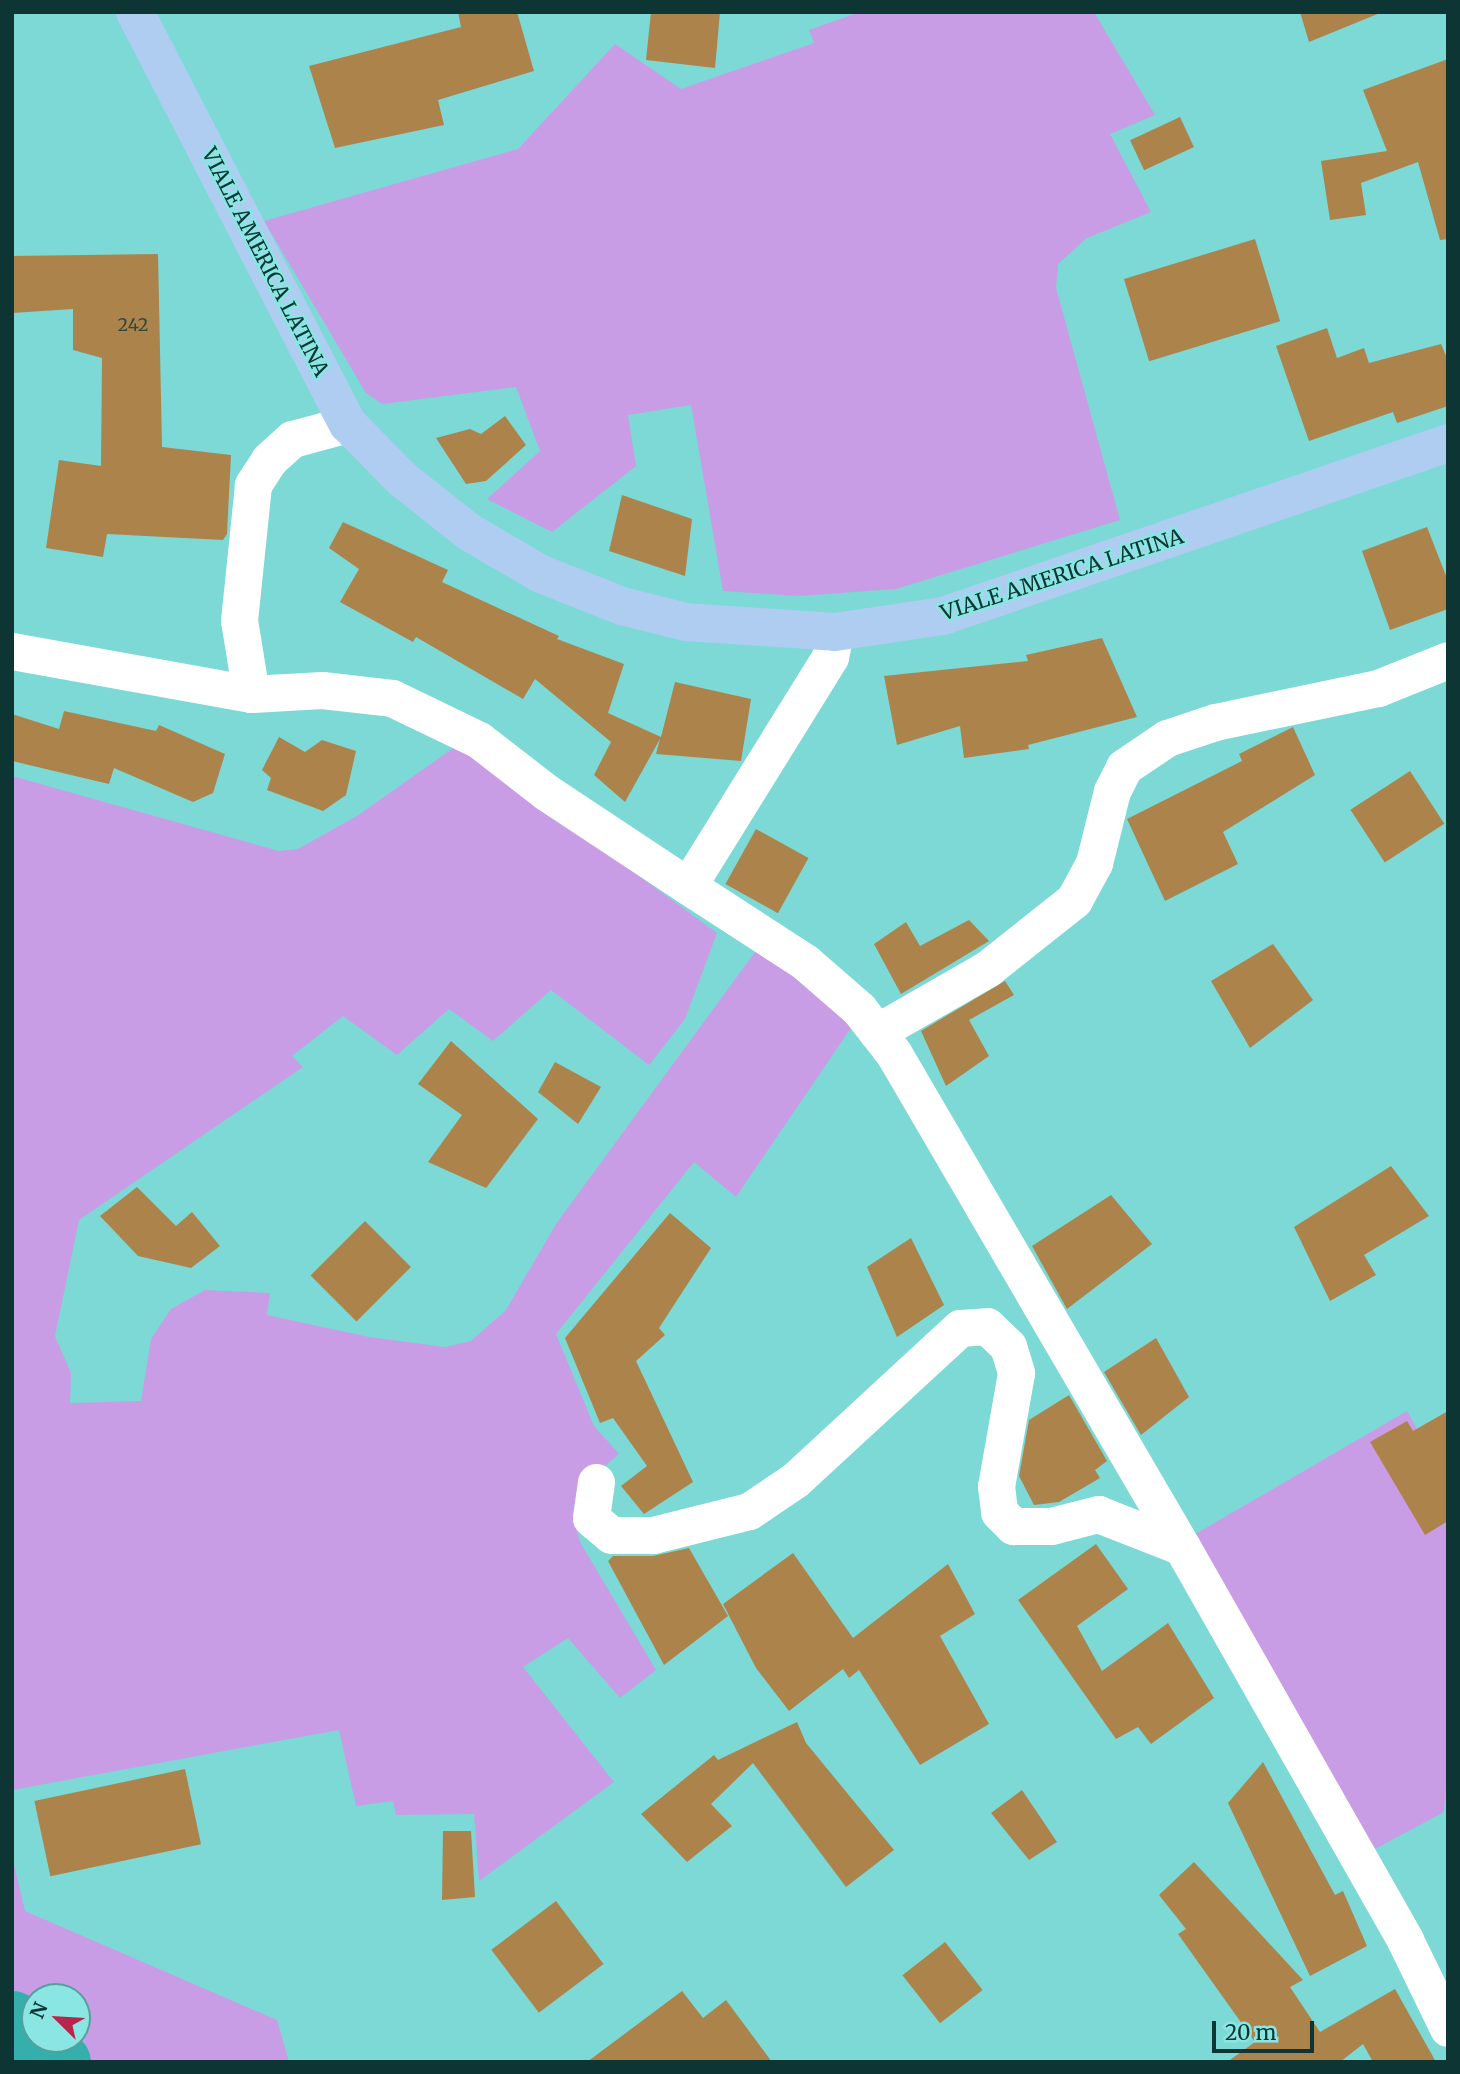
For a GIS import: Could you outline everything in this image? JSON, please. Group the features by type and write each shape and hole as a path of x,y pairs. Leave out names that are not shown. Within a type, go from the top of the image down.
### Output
{"main road":[{"name":"VIALE AMERICA LATINA","path":"135,12 348,424 401,478 459,524 541,574 622,606 686,622 835,632 943,616 1448,443"}],"street":[{"path":"251,694 239,620 253,485 269,460 292,439 348,424"},
{"path":"688,886 830,657 835,632"},
{"path":"12,652 251,694 322,690 392,698 479,740 546,792 805,962 859,1009 877,1032 1182,1547 1405,1940 1448,2028"},
{"path":"877,1032 987,969 1074,900 1094,863 1112,791 1124,767 1167,738 1215,722 1378,688 1448,660"},
{"path":"596,1482 591,1518 611,1535 653,1535 749,1511 794,1480 960,1328 986,1326 1008,1346 1016,1373 996,1486 999,1512 1013,1526 1051,1526 1098,1514 1182,1547"}],"shaded area":[{"path":"860,12 1094,12 1155,115 1110,134 1151,212 1087,238 1058,264 1056,288 1120,520 896,589 799,596 723,591 691,405 628,415 636,466 552,532 487,499 540,451 516,387 382,404 366,393 264,221 518,149 615,44 681,89 814,43 809,30"},
{"path":"459,744 717,933 685,1019 649,1065 551,990 493,1041 449,1009 397,1055 343,1016 292,1056 303,1067 79,1220 55,1336 71,1373 70,1403 141,1401 151,1339 171,1309 205,1290 270,1293 267,1315 369,1337 445,1347 471,1341 506,1310 556,1224 758,948 853,1025 736,1197 694,1162 556,1334 594,1426 619,1454 577,1490 573,1513 580,1542 656,1670 620,1698 568,1638 523,1667 614,1782 479,1881 474,1814 396,1815 393,1801 356,1806 339,1730 12,1790 12,776 279,851 298,849 357,816"},
{"path":"1407,1411 1448,1485 1448,1764 1444,1812 1375,1849 1192,1536"},
{"path":"12,1856 25,1911 277,2020 289,2062 12,2062"}],"building":[{"path":"458,12 517,12 534,71 438,100 444,125 335,148 309,66 461,27"},
{"path":"651,12 720,12 715,68 646,60"},
{"path":"1300,12 1379,12 1380,13 1309,42"},
{"path":"1448,59 1448,239 1440,240 1418,162 1361,183 1366,215 1330,220 1321,161 1387,151 1363,90"},
{"path":"1180,117 1194,147 1144,170 1130,140"},
{"path":"1255,239 1280,321 1149,361 1124,279"},
{"path":"158,254 162,447 231,455 227,534 223,540 107,534 103,557 46,548 59,460 101,466 102,358 73,350 73,309 12,313 12,256"},
{"path":"1327,328 1337,358 1364,348 1369,363 1441,344 1448,360 1448,406 1397,423 1393,412 1309,441 1276,346"},
{"path":"505,416 526,445 486,481 466,484 436,438 470,429 481,434"},
{"path":"622,495 692,519 685,576 609,551"},
{"path":"343,522 448,570 442,582 559,636 557,639 624,664 608,713 661,737 675,682 751,699 741,761 656,754 660,739 625,802 594,775 611,742 535,679 523,699 416,637 413,642 340,602 359,569 329,548"},
{"path":"1427,527 1448,581 1448,609 1390,630 1362,551"},
{"path":"1102,638 1137,717 1028,745 1029,749 964,758 960,726 897,745 884,676 1028,661 1026,655"},
{"path":"64,711 156,731 159,725 225,754 213,793 193,802 114,768 109,784 12,761 12,714 59,729"},
{"path":"1293,727 1315,775 1223,832 1238,864 1165,901 1127,819 1242,761 1239,754"},
{"path":"279,737 305,752 322,740 356,751 346,795 323,811 267,790 271,778 262,770"},
{"path":"1410,771 1444,824 1385,863 1350,810"},
{"path":"756,829 808,858 778,913 725,884"},
{"path":"969,920 989,941 901,994 874,944 906,922 920,946"},
{"path":"1273,944 1313,1000 1250,1048 1211,981"},
{"path":"1005,981 1014,995 969,1020 989,1056 946,1086 921,1031"},
{"path":"451,1041 538,1119 486,1188 428,1162 462,1115 418,1084"},
{"path":"555,1062 601,1087 578,1124 538,1092"},
{"path":"1391,1166 1429,1216 1364,1255 1376,1275 1330,1301 1294,1227"},
{"path":"137,1187 176,1226 192,1212 220,1246 191,1268 138,1256 100,1216"},
{"path":"1111,1195 1152,1244 1067,1309 1032,1246"},
{"path":"670,1213 711,1248 659,1328 665,1335 636,1361 693,1482 644,1514 621,1486 647,1466 613,1418 600,1423 565,1338"},
{"path":"365,1221 411,1267 357,1321 311,1275"},
{"path":"911,1238 944,1305 897,1337 867,1267"},
{"path":"1156,1338 1189,1397 1141,1435 1104,1372"},
{"path":"1069,1395 1107,1461 1095,1470 1100,1478 1059,1502 1034,1505 1019,1476 1029,1420"},
{"path":"1448,1411 1448,1521 1425,1535 1370,1442 1407,1421 1413,1431"},
{"path":"1096,1544 1128,1589 1077,1626 1102,1671 1168,1623 1214,1698 1151,1744 1138,1727 1116,1739 1018,1600"},
{"path":"689,1548 728,1616 664,1665 608,1561 613,1556 653,1556"},
{"path":"793,1553 853,1638 948,1564 975,1614 940,1636 989,1724 920,1765 859,1670 849,1678 843,1669 789,1711 756,1668 723,1604"},
{"path":"797,1722 806,1743 894,1850 846,1887 753,1763 711,1804 732,1826 687,1862 641,1814 714,1755 718,1760"},
{"path":"1263,1762 1335,1895 1343,1891 1367,1946 1310,1976 1228,1803"},
{"path":"185,1769 201,1844 50,1876 34,1801"},
{"path":"1022,1790 1057,1842 1029,1860 991,1813"},
{"path":"443,1831 471,1831 475,1897 442,1900"},
{"path":"1194,1862 1303,1980 1290,1987 1320,2032 1395,1989 1436,2062 1373,2062 1363,2044 1340,2062 1227,2062 1255,2042 1178,1934 1186,1929 1159,1895"},
{"path":"556,1901 604,1964 539,2013 491,1950"},
{"path":"945,1942 983,1990 940,2023 902,1975"},
{"path":"682,1991 703,2018 726,2000 772,2062 587,2062"}],"waterway":[{"path":"12,2021 60,2062"}]}
